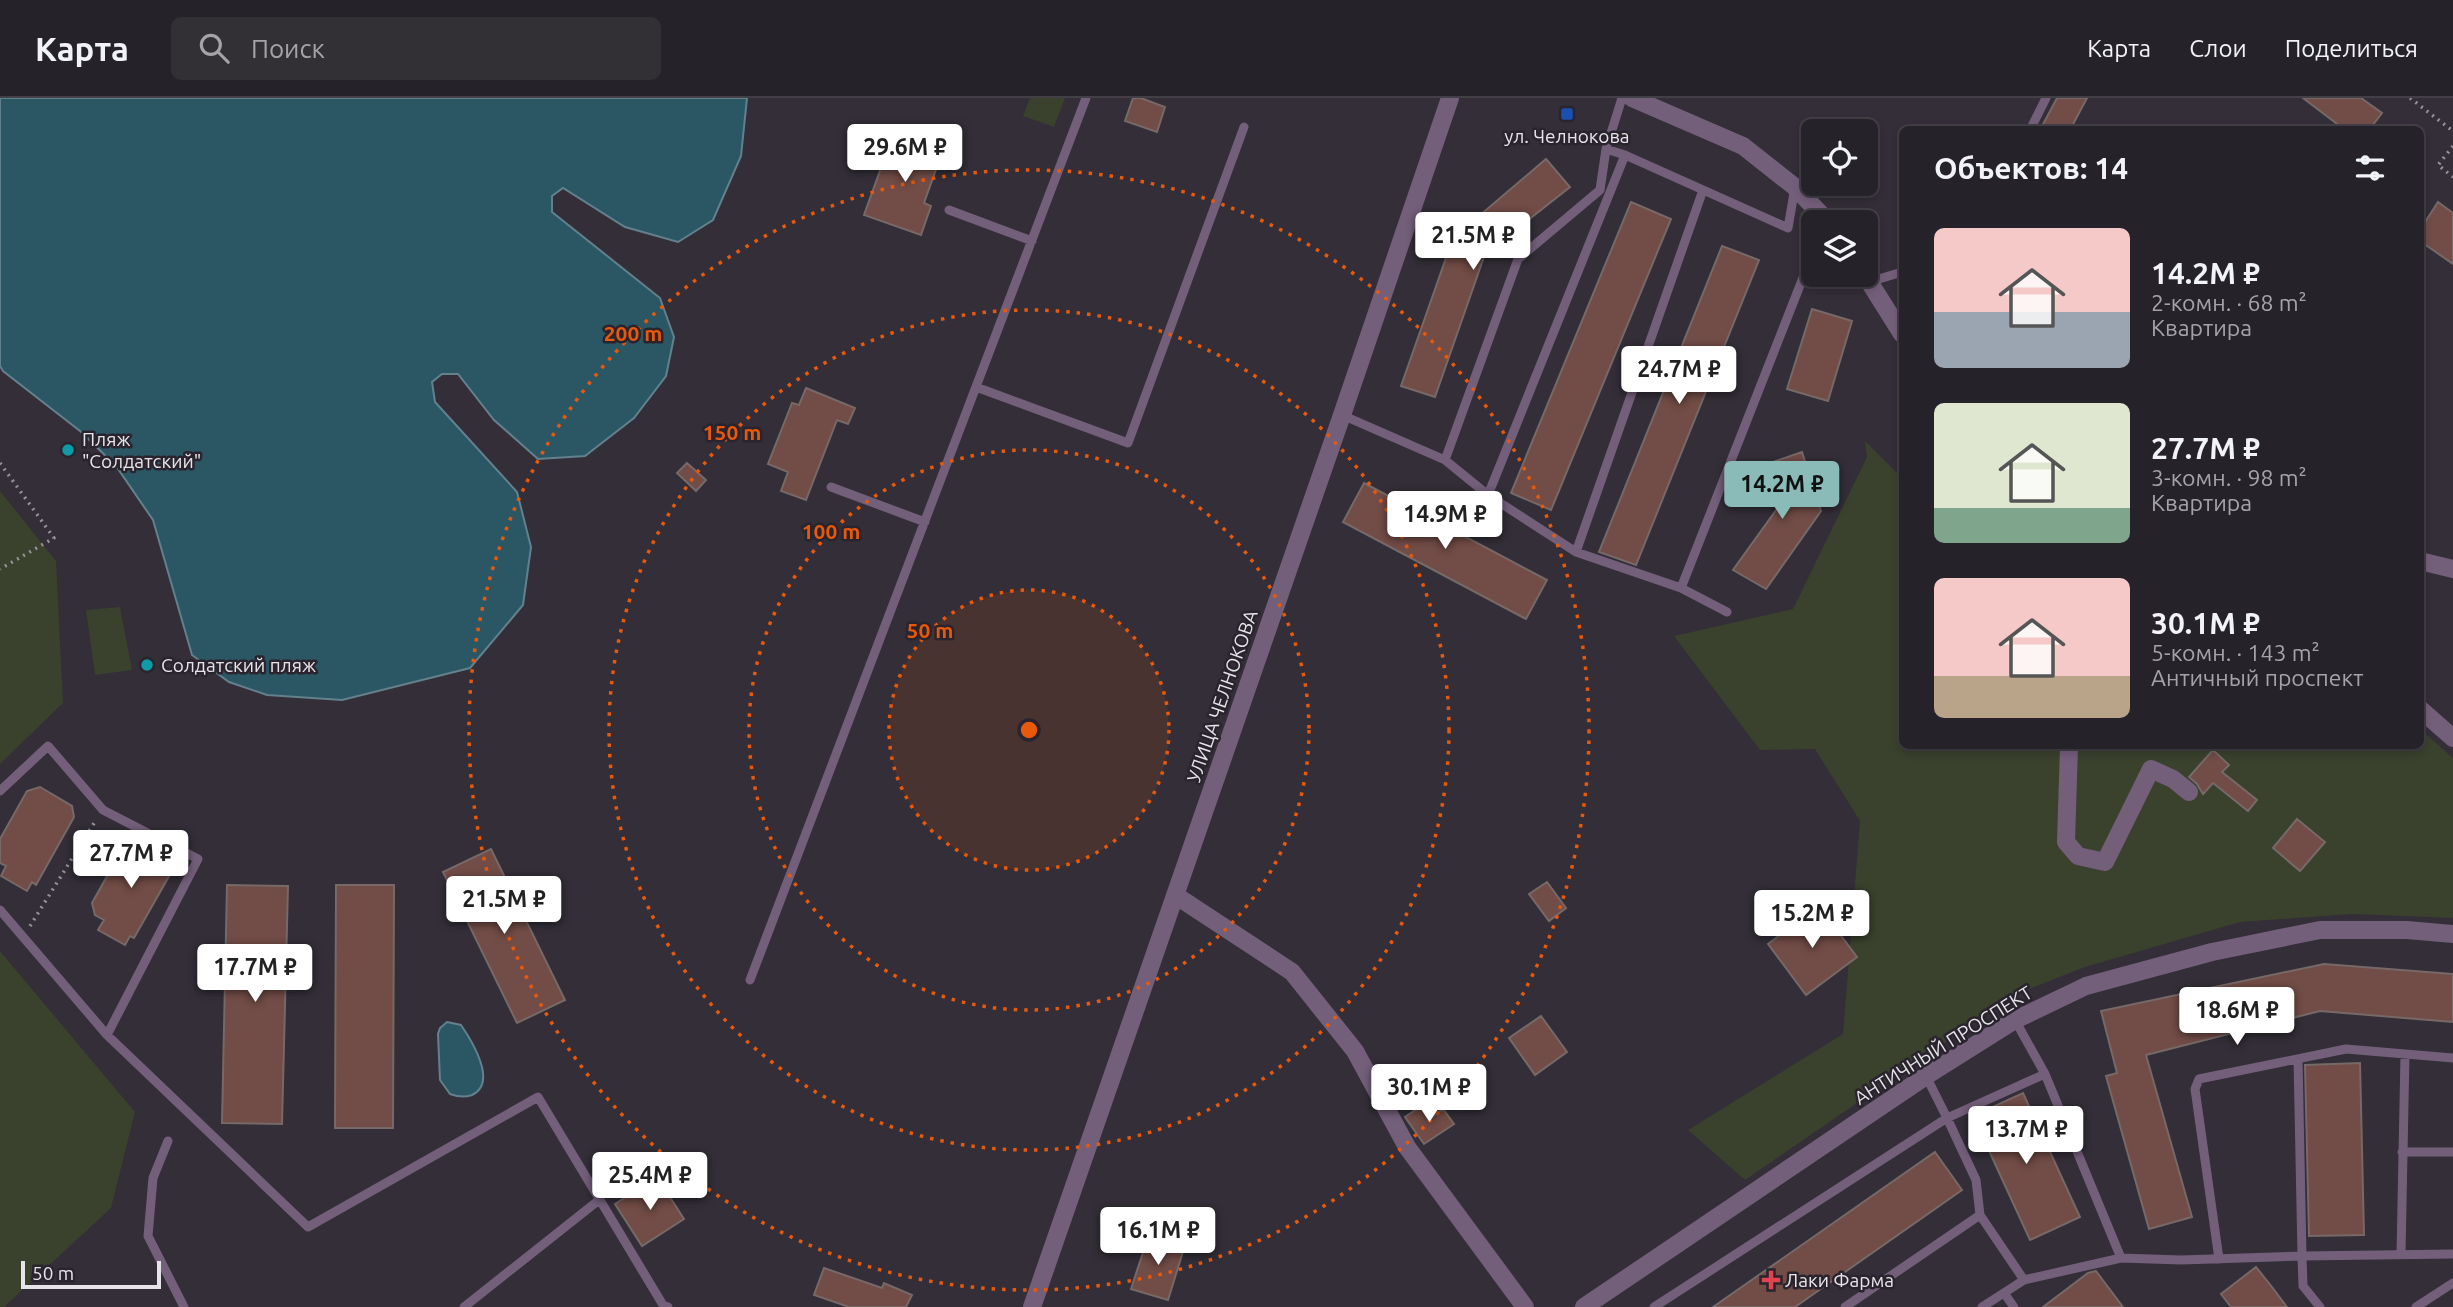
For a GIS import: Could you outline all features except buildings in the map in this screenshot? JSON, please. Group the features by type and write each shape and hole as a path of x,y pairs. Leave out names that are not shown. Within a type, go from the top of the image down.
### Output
{"street":[{"name":"УЛИЦА ЧЕЛНОКОВА","path":"1032,1307 1450,98"},
{"path":"1632,98 1743,146 1795,187 1817,210"},
{"path":"1873,287 1899,329"},
{"path":"2424,562 2452,568"},
{"path":"2424,713 2453,738"},
{"path":"2069,749 2066,842 2078,856 2105,862 2151,769 2173,779 2189,792"},
{"path":"1175,895 1292,972 1355,1051 1407,1147 1525,1307"},
{"name":"АНТИЧНЫЙ ПРОСПЕКТ","path":"1584,1307 1926,1076 2015,1020 2086,986 2264,939 2320,930 2407,930 2453,934"}],"lane":[{"path":"750,980 1086,98"},
{"path":"1445,460 1518,259 1600,190 1606,149 1622,98"},
{"path":"2032,126 2046,98"},
{"path":"976,387 1128,443 1244,127"},
{"path":"1606,149 1788,228 1795,187"},
{"path":"1488,495 1625,155"},
{"path":"1576,552 1703,190"},
{"path":"949,211 1032,241"},
{"path":"1878,276 1899,273"},
{"path":"1681,588 1801,283"},
{"path":"1342,415 1445,460 1488,495 1576,552 1681,588 1727,612"},
{"path":"831,487 925,522"},
{"path":"0,791 48,746 103,810 198,859 107,1035"},
{"path":"0,910 107,1035 307,1227 538,1097 663,1306 668,1307"},
{"path":"2015,1020 2045,1074 2122,1258"},
{"path":"2219,1259 2194,1089 2199,1079 2347,1049 2453,1058"},
{"path":"2401,1254 2405,1054"},
{"path":"2298,1059 2303,1286 2320,1307"},
{"path":"1654,1307 1947,1118 2045,1074"},
{"path":"1926,1076 1976,1180 1980,1215 2024,1280"},
{"path":"167,1141 153,1178 148,1236 184,1307"},
{"path":"2402,1152 2453,1152"},
{"path":"464,1307 599,1200"},
{"path":"1845,1307 1980,1215"},
{"path":"1982,1307 2024,1280 2122,1258 2219,1259 2453,1254"},
{"path":"2416,1307 2453,1283"},
{"path":"2004,1293 2014,1307"}],"path":[{"path":"2410,98 2453,131"},
{"path":"2453,146 2438,165 2453,177"},
{"path":"0,463 54,538 0,569"},
{"path":"23,936 103,810"}],"green space":[{"path":"1030,98 1065,98 1054,127 1023,116"},
{"path":"1865,441 1899,475 1899,749 2424,749 2424,733 2453,758 2453,918 2352,914 2240,922 2085,967 2016,994 1745,1180 1688,1130 1843,1034 1860,821 1815,749 1760,750 1674,636 1793,609 1867,457"},
{"path":"0,491 56,561 63,703 0,764"},
{"path":"120,607 132,670 95,675 86,610"},
{"path":"0,951 135,1112 111,1208 4,1307 0,1307"}],"water":[{"path":"0,98 747,98 741,156 713,220 678,242 625,227 563,188 552,196 552,212 660,298 674,337 666,376 634,418 585,456 538,459 494,420 458,374 442,374 432,382 435,402 517,492 531,547 523,605 470,668 342,700 267,695 229,682 192,655 153,520 116,466 80,431 0,366"},
{"path":"447,1022 461,1025 476,1051 483,1072 479,1089 469,1096 450,1094 440,1080 438,1034"}],"place":[{"name":"ул. Челнокова","path":"1567,114"},
{"name":"Пляж \"Солдатский\"","path":"68,450"},
{"name":"Солдатский пляж","path":"147,665"},
{"name":"Лаки Фарма","path":"1771,1280"}]}
